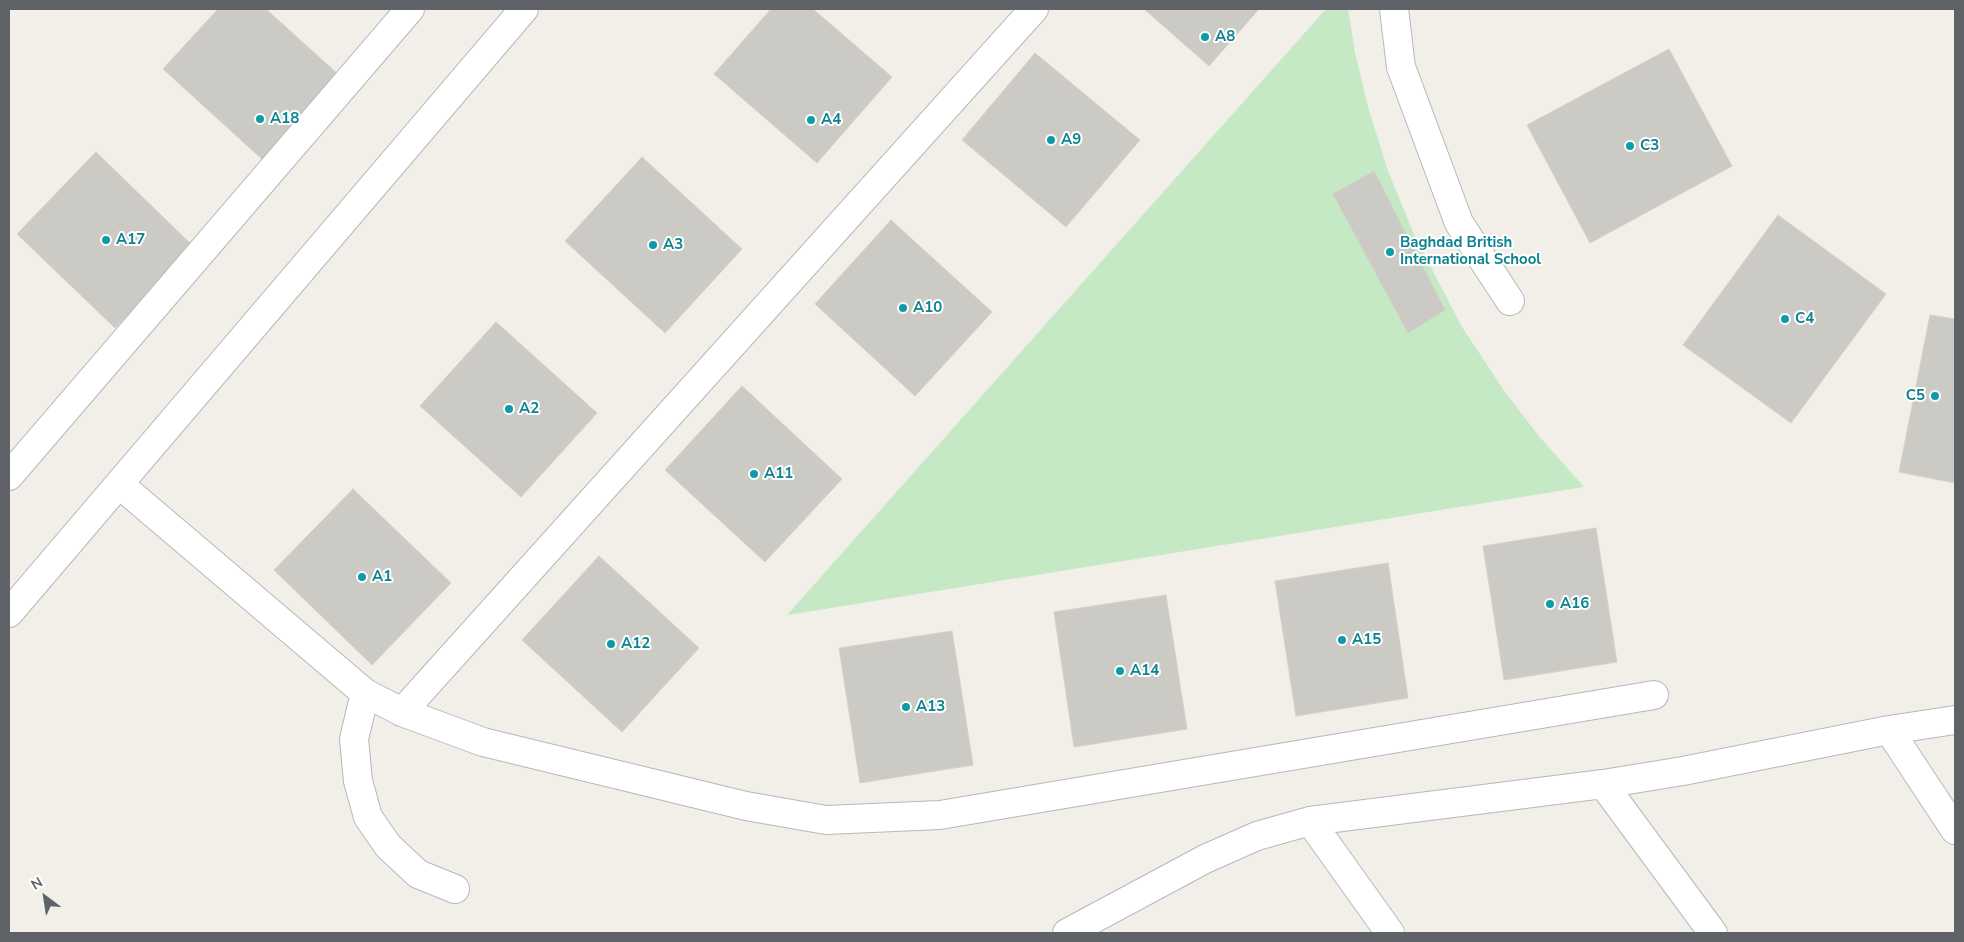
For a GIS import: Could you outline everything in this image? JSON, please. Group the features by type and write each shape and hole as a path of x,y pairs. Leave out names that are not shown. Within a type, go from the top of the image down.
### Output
{"street":[{"path":"9,476 410,9"},
{"path":"9,614 524,9"},
{"path":"402,712 1034,9"},
{"path":"1394,9 1402,66 1459,223 1510,301"},
{"path":"119,484 365,693 402,712 483,742 746,806 826,820 940,815 1654,695"},
{"path":"365,693 354,739 358,781 368,817 388,846 418,874 455,889"},
{"path":"1067,933 1205,859 1257,836 1310,821 1603,784 1683,771 1889,730 1955,720"},
{"path":"1889,730 1955,830"},
{"path":"1603,784 1713,933"},
{"path":"1310,821 1390,933"}],"green space":[{"path":"1326,9 1348,9 1355,53 1368,107 1388,171 1415,237 1462,327 1505,392 1538,435 1584,487 787,615"}],"building":[{"name":"A18","path":"218,9 266,9 341,77 264,161 163,69"},
{"name":"A4","path":"771,9 813,9 892,77 817,163 714,74"},
{"name":"A8","path":"1144,9 1259,9 1209,66"},
{"name":"C3","path":"1669,49 1732,166 1590,243 1527,125"},
{"name":"A9","path":"1035,53 1140,140 1066,227 962,140"},
{"name":"A17","path":"96,152 194,247 115,328 17,234"},
{"name":"A3","path":"642,157 742,249 665,333 565,241"},
{"name":"Baghdad British International School","path":"1374,171 1445,310 1408,333 1333,194"},
{"name":"C4","path":"1778,215 1886,294 1791,423 1683,345"},
{"name":"A10","path":"891,220 992,312 915,396 815,304"},
{"name":"C5","path":"1930,315 1955,319 1955,483 1899,472"},
{"name":"A2","path":"496,322 597,413 521,497 420,406"},
{"name":"A11","path":"742,386 842,479 765,562 665,470"},
{"name":"A1","path":"353,489 451,583 372,665 274,570"},
{"name":"A16","path":"1596,528 1617,662 1504,680 1483,546"},
{"name":"A12","path":"599,556 699,648 622,732 522,640"},
{"name":"A15","path":"1388,563 1408,698 1296,716 1275,581"},
{"name":"A14","path":"1166,595 1187,729 1074,747 1054,612"},
{"name":"A13","path":"952,631 973,765 860,783 839,648"}],"place":[{"name":"A8","path":"1205,37"},
{"name":"A18","path":"260,119"},
{"name":"A4","path":"811,120"},
{"name":"A9","path":"1051,140"},
{"name":"C3","path":"1630,146"},
{"name":"A17","path":"106,240"},
{"name":"A3","path":"653,245"},
{"name":"Baghdad British International School","path":"1390,252"},
{"name":"A10","path":"903,308"},
{"name":"C4","path":"1785,319"},
{"name":"C5","path":"1935,396"},
{"name":"A2","path":"509,409"},
{"name":"A11","path":"754,474"},
{"name":"A1","path":"362,577"},
{"name":"A16","path":"1550,604"},
{"name":"A15","path":"1342,640"},
{"name":"A12","path":"611,644"},
{"name":"A14","path":"1120,671"},
{"name":"A13","path":"906,707"}]}
